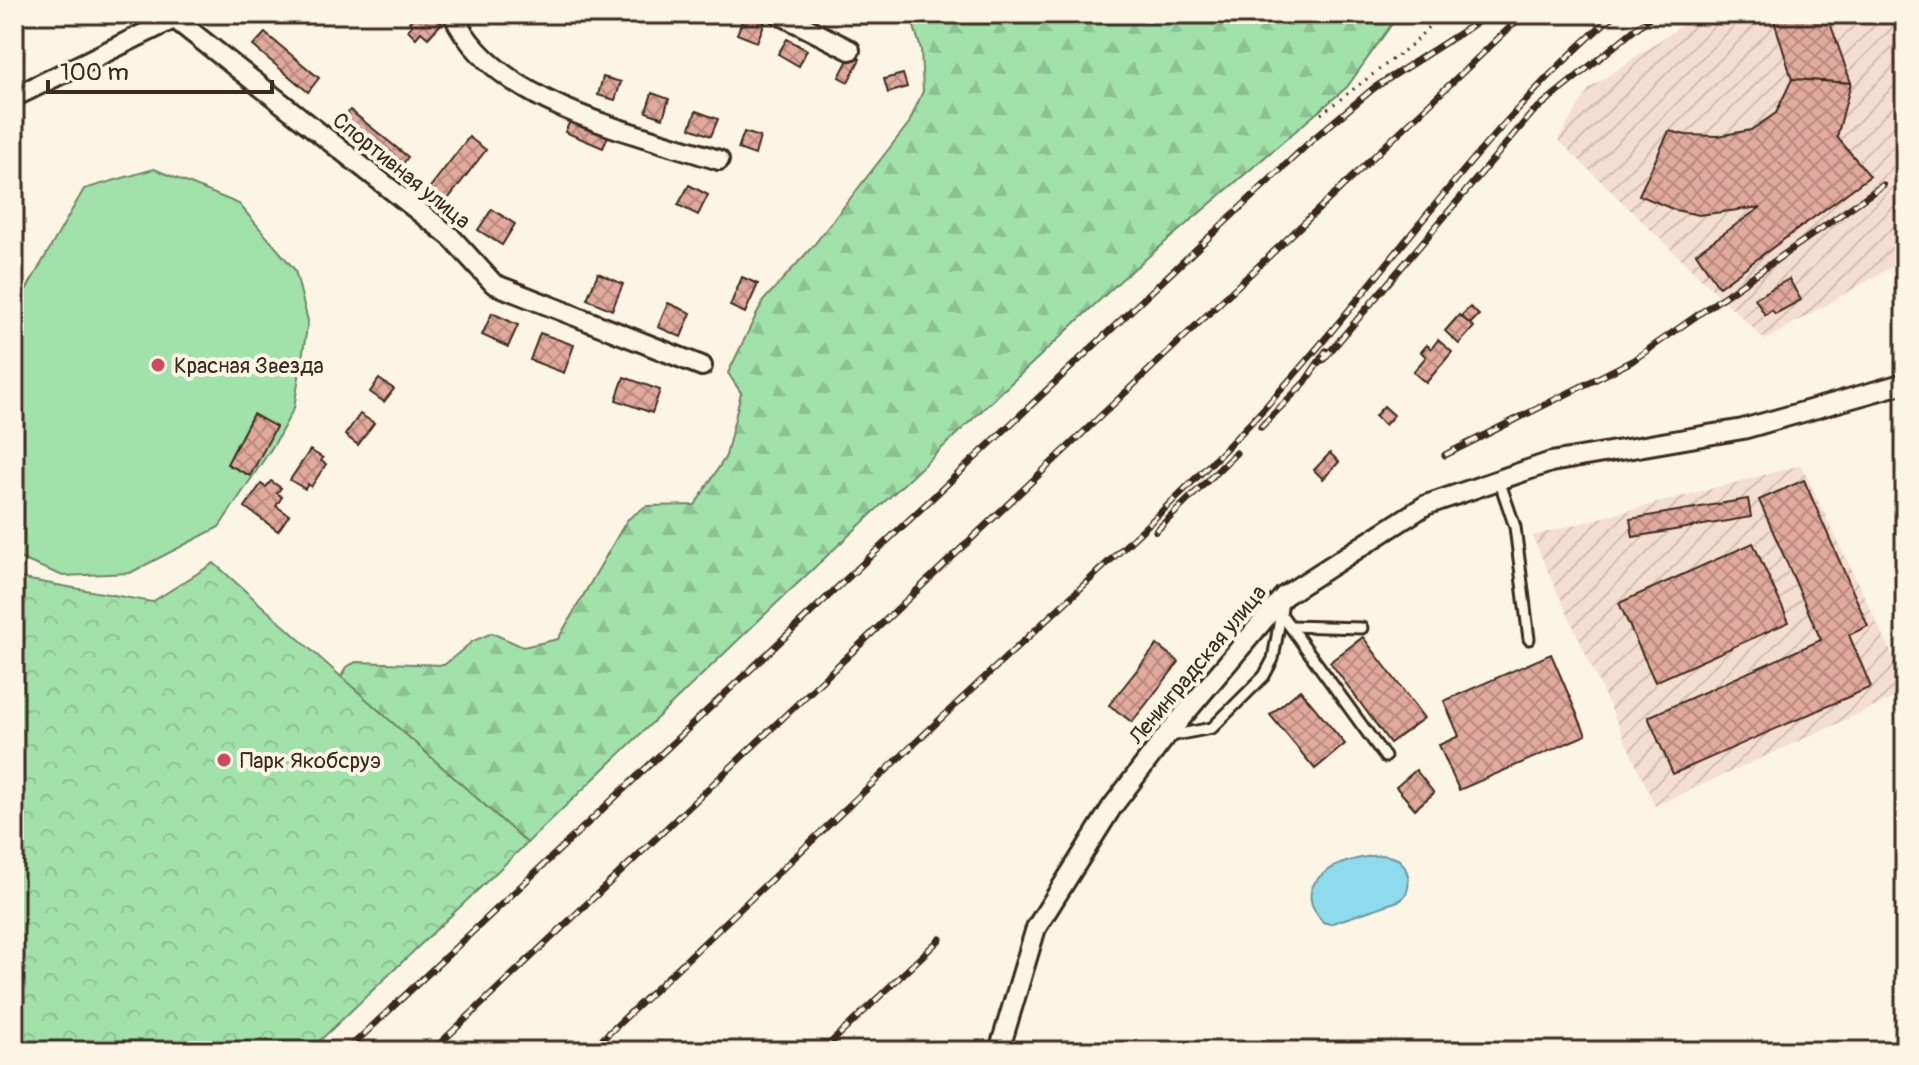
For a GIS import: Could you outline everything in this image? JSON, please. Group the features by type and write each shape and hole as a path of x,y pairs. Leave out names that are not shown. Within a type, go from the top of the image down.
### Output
{"street":[{"path":"453,14 460,30 491,66 562,109 719,160"},
{"path":"779,14 850,50"},
{"path":"14,97 180,16"},
{"name":"Спортивная улица","path":"180,16 450,236 494,284 702,366"},
{"name":"Ленинградская улица","path":"999,1051 1036,928 1112,807 1166,736 1282,605 1426,505 1551,462 1743,429 1905,383"}],"lane":[{"path":"1499,480 1515,527 1529,639"},
{"path":"1282,605 1290,626 1385,757"},
{"path":"1166,736 1212,728 1264,676 1273,659 1282,605"},
{"path":"1290,626 1362,628"}],"path":[{"path":"1321,114 1414,43 1440,14"}],"shaded area":[{"path":"1698,14 1905,14 1905,259 1765,340 1558,140 1589,89"},
{"path":"1801,465 1905,681 1905,693 1655,806 1532,536"}],"green space":[{"path":"910,14 1399,14 1347,87 1121,280 527,843 341,677 346,667 356,662 444,665 473,641 492,633 523,647 558,639 627,520 646,506 695,505 726,456 741,393 728,373 763,301 813,246 909,123 923,91 921,49"},
{"name":"Красная Звезда","path":"154,169 239,204 295,270 308,321 294,408 275,443 219,527 130,573 63,576 14,556 14,311 84,189"},
{"name":"Парк Якобсруэ","path":"214,563 527,843 309,1051 14,1051 14,572 24,579 152,602"}],"water":[{"path":"1385,855 1398,859 1408,874 1405,896 1330,924 1323,922 1313,906 1311,893 1316,881 1339,865"}],"building":[{"path":"416,14 432,14 442,23 428,38 421,32 416,38 408,30 412,25 409,22"},
{"path":"745,14 765,22 757,42 737,34"},
{"path":"1772,14 1827,14 1851,83 1792,79"},
{"path":"1892,14 1905,14 1905,50"},
{"path":"265,33 319,78 308,92 253,46"},
{"path":"787,39 807,50 799,66 778,54"},
{"path":"851,54 860,59 848,82 839,77"},
{"path":"903,74 907,87 888,93 884,79"},
{"path":"603,77 621,82 615,100 598,95"},
{"path":"1792,79 1851,83 1837,137 1870,176 1719,287 1696,253 1761,207 1699,215 1675,210 1639,195 1669,131 1718,136 1751,130 1776,113"},
{"path":"652,93 669,99 663,118 646,112"},
{"path":"350,110 408,157 398,170 340,123"},
{"path":"696,111 718,119 711,136 690,128"},
{"path":"571,119 608,136 603,148 565,132"},
{"path":"744,132 760,137 755,155 738,149"},
{"path":"469,137 486,150 441,208 424,195"},
{"path":"689,185 708,195 698,215 678,205"},
{"path":"492,209 515,224 502,245 478,230"},
{"path":"598,273 623,284 612,310 587,299"},
{"path":"742,277 758,284 745,313 730,306"},
{"path":"1789,279 1801,300 1775,314 1772,310 1765,315 1755,298"},
{"path":"668,303 691,313 681,337 658,327"},
{"path":"1470,307 1479,315 1470,324 1461,316"},
{"path":"492,313 518,325 508,347 482,335"},
{"path":"1459,315 1474,327 1459,344 1445,331"},
{"path":"540,333 574,345 564,373 530,360"},
{"path":"1438,340 1452,352 1426,383 1413,372 1426,357 1421,352 1427,345 1431,349"},
{"path":"624,377 660,390 652,413 616,400"},
{"path":"379,379 394,389 384,402 370,392"},
{"path":"1384,406 1394,415 1385,425 1375,416"},
{"path":"253,414 276,427 250,476 227,464"},
{"path":"360,414 374,423 358,445 345,435"},
{"path":"310,450 323,458 321,461 326,464 311,487 308,484 305,489 290,480"},
{"path":"1330,453 1339,462 1323,479 1314,470"},
{"path":"1804,480 1868,626 1849,635 1871,687 1673,774 1648,717 1821,640 1759,500"},
{"path":"271,481 281,488 277,493 282,497 276,506 289,515 278,531 245,507 261,484 266,487"},
{"path":"1748,499 1751,517 1633,537 1630,519"},
{"path":"1753,543 1789,622 1655,682 1619,603"},
{"path":"1363,637 1424,718 1390,743 1330,662"},
{"path":"1157,645 1179,662 1132,722 1109,705"},
{"path":"1551,654 1586,735 1459,790 1439,745 1459,736 1444,701"},
{"path":"1300,690 1345,744 1315,769 1270,715"},
{"path":"1416,770 1434,793 1415,809 1396,787"}],"railway":[{"path":"346,1051 1312,140 1374,88 1490,14"},
{"path":"432,1051 1524,14"},
{"path":"590,1051 1202,473 1333,330 1515,112 1615,14"},
{"path":"1323,360 1533,112 1654,14"},
{"path":"1445,455 1632,361 1883,185"},
{"path":"1261,427 1305,382 1326,351"},
{"path":"1156,531 1236,453"},
{"path":"822,1051 940,939"}],"place":[{"name":"Красная Звезда","path":"158,365"},
{"name":"Парк Якобсруэ","path":"224,760"}]}
